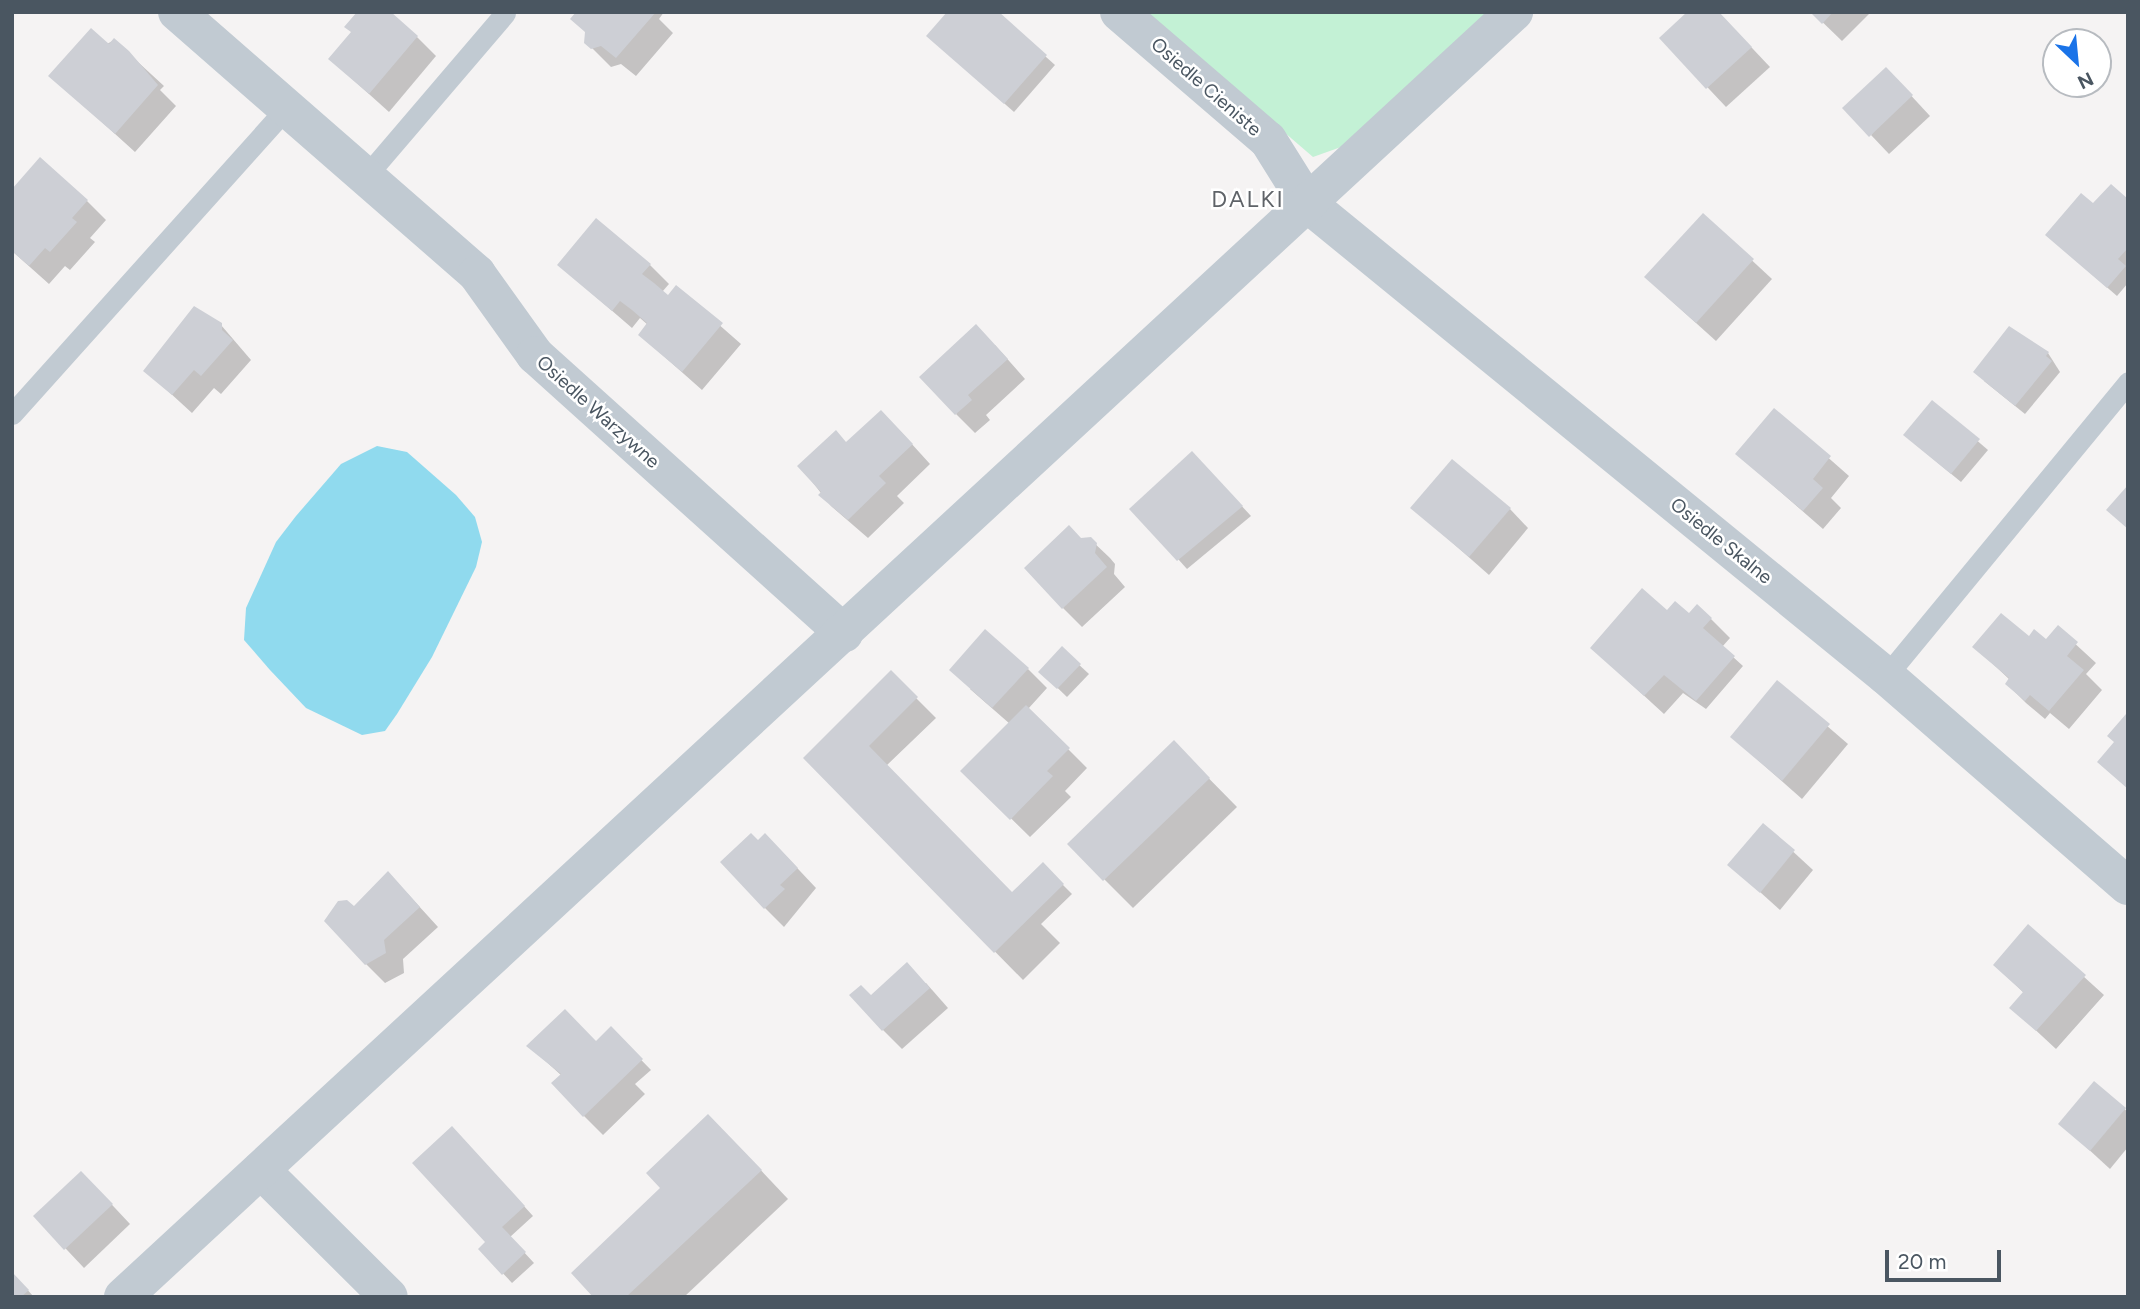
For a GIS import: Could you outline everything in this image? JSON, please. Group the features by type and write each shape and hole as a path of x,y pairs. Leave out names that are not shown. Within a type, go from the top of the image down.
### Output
{"street":[{"name":"Osiedle Warzywne","path":"177,12 477,274 535,355 844,633"},
{"name":"Osiedle Cieniste","path":"1119,12 1268,140 1308,204"},
{"path":"123,1297 1514,12"},
{"name":"Osiedle Skalne","path":"1308,204 1886,676 2128,886"},
{"path":"261,1170 390,1297"}],"lane":[{"path":"366,176 505,13"},
{"path":"12,414 287,108"},
{"path":"1886,676 2128,382"}],"green space":[{"path":"1144,12 1493,12 1355,142 1313,157"}],"water":[{"path":"377,446 407,452 456,495 475,517 482,542 476,567 432,657 397,714 385,731 362,735 306,708 244,640 246,608 276,542 341,464"}],"building":[{"path":"357,12 391,12 418,36 369,94 328,59 351,32 344,27"},
{"path":"576,12 656,12 616,58 601,46 591,49 584,43 585,32 570,19"},
{"path":"947,12 999,12 1047,55 1004,104 926,36"},
{"path":"1687,12 1719,12 1752,47 1706,89 1659,38"},
{"path":"1810,12 1833,12 1822,24"},
{"path":"91,28 109,44 114,38 158,85 115,134 48,76"},
{"path":"1886,67 1913,95 1869,137 1842,108"},
{"path":"40,157 88,200 72,218 77,222 50,252 45,248 29,266 12,251 12,189"},
{"path":"2111,184 2128,199 2128,248 2118,259 2126,266 2107,288 2045,235 2081,193 2093,203"},
{"path":"1703,213 1754,259 1696,323 1644,277"},
{"path":"596,218 651,264 642,274 668,295 676,285 723,323 682,372 638,335 647,323 632,310 620,301 612,311 557,265"},
{"path":"194,306 222,323 222,330 233,340 201,376 194,370 172,395 143,371"},
{"path":"976,324 1008,359 968,395 972,400 955,415 919,377"},
{"path":"2009,326 2049,352 2046,356 2052,361 2015,406 1973,372"},
{"path":"1932,400 1980,439 1951,474 1903,435"},
{"path":"1774,408 1831,456 1813,479 1823,488 1803,511 1735,454"},
{"path":"881,410 913,444 879,476 886,483 848,520 818,495 821,492 797,466 836,430 846,442"},
{"path":"1192,451 1243,506 1177,561 1129,509"},
{"path":"1452,459 1511,508 1469,557 1410,508"},
{"path":"2128,485 2128,529 2106,510"},
{"path":"1069,525 1081,538 1091,537 1097,543 1095,553 1107,567 1062,609 1024,568"},
{"path":"1642,588 1667,610 1675,601 1689,613 1697,604 1712,618 1703,628 1735,656 1696,701 1664,675 1644,696 1590,648"},
{"path":"2001,613 2029,636 2034,629 2046,639 2058,625 2078,642 2067,656 2084,670 2049,711 2030,695 2025,701 2005,684 2009,678 1972,647"},
{"path":"985,629 1029,668 992,708 949,670"},
{"path":"1062,646 1081,664 1057,689 1038,672"},
{"path":"891,670 918,697 869,746 1012,892 1043,862 1064,884 994,953 803,758"},
{"path":"1777,680 1830,724 1782,781 1730,737"},
{"path":"1026,705 1070,748 1047,771 1053,776 1010,820 960,771"},
{"path":"2126,714 2128,789 2097,762 2114,742 2107,736"},
{"path":"1174,740 1210,778 1103,881 1067,844"},
{"path":"1763,823 1795,850 1760,893 1727,865"},
{"path":"751,833 758,840 765,833 798,868 780,885 785,889 764,909 720,862"},
{"path":"388,871 420,907 384,940 386,953 365,965 324,921 338,901 347,900 354,906"},
{"path":"2028,924 2086,975 2036,1031 2009,1008 2023,992 1993,965"},
{"path":"907,962 930,988 882,1031 849,995 861,985 871,995"},
{"path":"565,1009 596,1041 611,1026 643,1059 583,1117 551,1083 561,1074 526,1046"},
{"path":"2094,1081 2126,1108 2090,1151 2058,1124"},
{"path":"708,1114 762,1170 626,1297 593,1297 571,1273 660,1188 646,1173"},
{"path":"452,1126 525,1206 502,1227 526,1252 502,1275 478,1249 485,1242 412,1163"},
{"path":"81,1171 113,1204 64,1250 33,1216"},
{"path":"12,1272 29,1290 21,1297 12,1297"}],"district":[{"name":"DALKI","path":"1248,199"}]}
